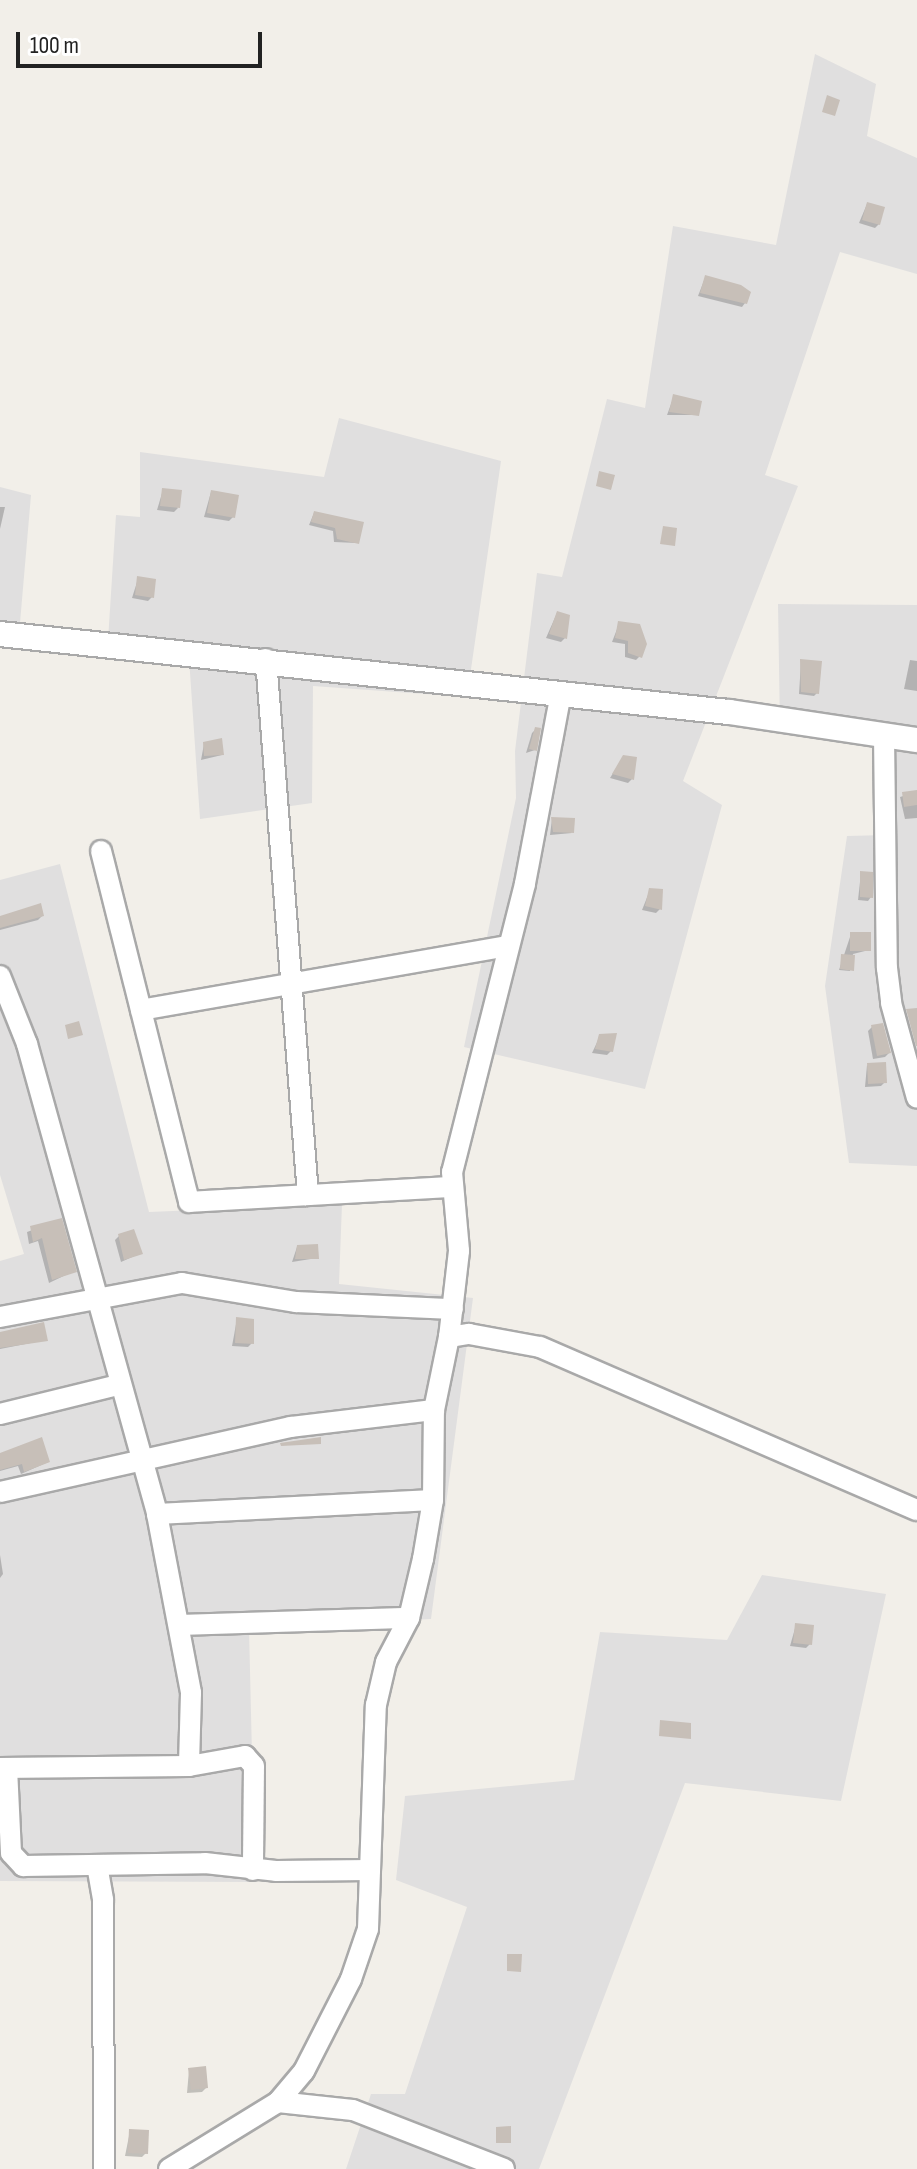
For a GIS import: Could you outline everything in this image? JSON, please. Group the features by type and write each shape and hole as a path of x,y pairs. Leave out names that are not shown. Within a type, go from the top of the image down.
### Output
{"street":[{"path":"0,634 266,659 561,693 917,740"},
{"path":"266,659 308,1195"},
{"path":"169,2169 278,2102 304,2071 351,1979 368,1929 376,1705 386,1662 409,1618 433,1500 434,1410 449,1337 459,1251 452,1172 508,946 561,693"},
{"path":"884,735 887,968 891,1003 917,1098"},
{"path":"101,851 189,1202 453,1187"},
{"path":"141,1010 508,946"},
{"path":"3,990 27,1044 100,1296 118,1385 157,1514 181,1625 191,1693 189,1766"},
{"path":"0,1317 182,1283 296,1302 453,1309"},
{"path":"449,1337 469,1334 540,1347 917,1510"},
{"path":"0,1414 118,1385"},
{"path":"0,1492 140,1458 291,1427 434,1410"},
{"path":"157,1514 433,1500"},
{"path":"181,1625 409,1618"},
{"path":"253,1870 254,1766 245,1756 189,1766 4,1768 11,1853 16,1863 205,1863 253,1870 370,1870"},
{"path":"97,1865 103,1900 104,2169"},
{"path":"278,2102 353,2110 504,2169"}],"shaded area":[{"path":"815,54 876,84 867,136 917,158 917,274 840,252 765,475 798,486 683,781 722,805 645,1089 464,1047 516,798 515,751 537,573 562,577 607,399 645,408 673,226 776,245"},
{"path":"339,418 501,461 467,697 313,686 312,803 200,819 189,658 107,656 116,515 140,517 140,452 324,477"},
{"path":"0,487 31,495 18,646 0,646"},
{"path":"778,604 917,605 917,1166 849,1163 825,986 847,836 887,835 880,738 780,728"},
{"path":"60,864 149,1212 342,1204 339,1284 473,1298 431,1619 249,1628 255,1882 0,1881 0,1261 24,1254 0,1175 0,880"},
{"path":"762,1575 886,1594 841,1801 685,1783 539,2169 346,2169 371,2094 405,2094 467,1907 396,1880 405,1796 574,1780 600,1632 727,1640"}],"building":[{"path":"827,95 840,100 835,116 822,112"},
{"path":"867,202 885,207 880,225 862,220"},
{"path":"705,275 741,285 751,292 747,304 700,293"},
{"path":"673,394 702,401 699,416 669,412"},
{"path":"599,471 615,475 611,490 596,486"},
{"path":"162,488 182,490 180,508 160,506"},
{"path":"211,490 239,495 235,518 207,513"},
{"path":"314,511 364,522 359,544 337,539 335,528 311,522"},
{"path":"663,526 677,528 675,546 660,544"},
{"path":"137,576 156,579 154,598 135,595"},
{"path":"557,611 570,615 567,639 549,634"},
{"path":"618,621 640,624 647,644 642,658 628,653 628,641 615,638"},
{"path":"800,659 822,661 819,694 801,692"},
{"path":"535,727 541,728 537,751 529,749"},
{"path":"222,738 224,755 204,756 203,742"},
{"path":"623,755 637,757 634,780 612,774"},
{"path":"917,790 917,805 904,807 902,792"},
{"path":"551,817 575,818 574,833 553,832"},
{"path":"860,871 873,872 873,898 860,897"},
{"path":"649,888 663,889 662,910 645,906"},
{"path":"41,903 44,916 0,928 0,916"},
{"path":"850,932 871,932 871,951 850,951"},
{"path":"841,954 855,955 854,971 840,969"},
{"path":"917,1008 917,1046 916,1046 906,1009"},
{"path":"79,1021 83,1035 68,1039 65,1025"},
{"path":"883,1023 891,1053 877,1056 871,1025"},
{"path":"617,1033 613,1052 595,1049 599,1034"},
{"path":"886,1062 887,1083 868,1084 867,1063"},
{"path":"62,1218 77,1272 52,1280 42,1238 33,1242 30,1226"},
{"path":"134,1229 143,1254 124,1260 118,1234"},
{"path":"318,1244 319,1259 295,1259 297,1245"},
{"path":"236,1317 254,1319 254,1344 235,1343"},
{"path":"44,1322 48,1341 0,1348 0,1332"},
{"path":"42,1437 50,1462 24,1472 22,1464 0,1470 0,1453"},
{"path":"321,1437 321,1444 281,1446 280,1443"},
{"path":"795,1623 814,1625 812,1645 793,1643"},
{"path":"660,1720 691,1723 691,1739 659,1736"},
{"path":"507,1954 522,1954 521,1972 507,1971"},
{"path":"206,2066 208,2088 191,2090 188,2068"},
{"path":"511,2126 511,2143 496,2143 496,2127"},
{"path":"129,2129 149,2130 148,2154 128,2153"}]}
